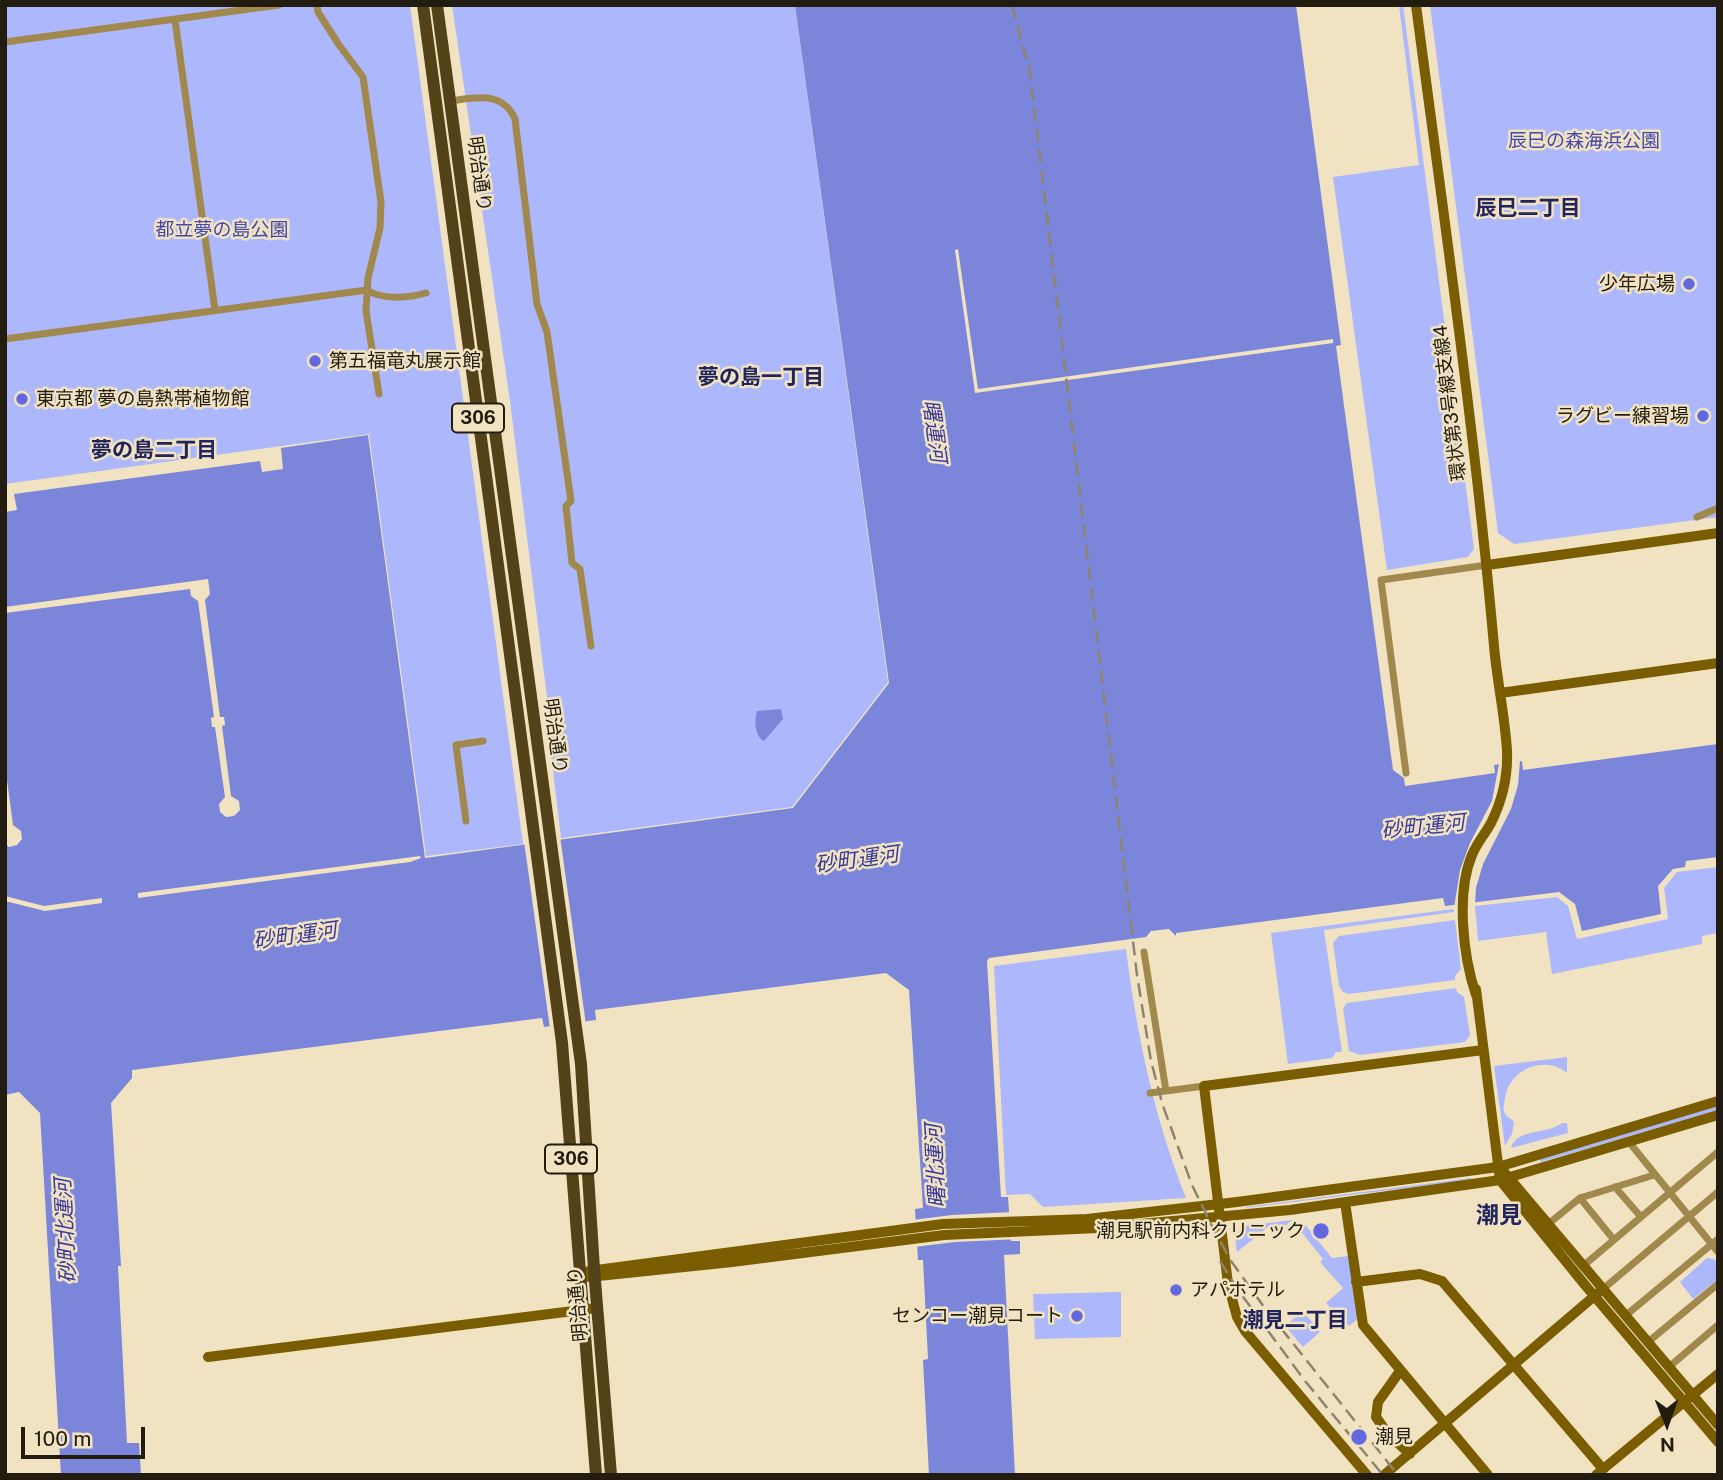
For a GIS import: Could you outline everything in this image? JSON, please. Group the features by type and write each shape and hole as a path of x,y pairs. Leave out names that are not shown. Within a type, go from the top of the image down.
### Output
{"main road":[{"name":"明治通り","path":"423,5 562,1043 596,1475"},
{"name":"明治通り","path":"437,5 581,1064 594,1273 611,1475"}],"street":[{"path":"5,42 279,5"},
{"path":"317,5 318,12 339,45 363,77 382,215 367,290 366,311 379,394"},
{"name":"環状第3号線支線4","path":"1416,5 1493,622 1499,645 1510,761 1500,800 1466,872 1465,906 1472,983 1476,995 1498,1167"},
{"path":"175,20 215,310"},
{"path":"450,101 491,98 503,103 515,119 537,304 547,332 571,501 566,506 572,563 580,569 591,646"},
{"path":"5,339 367,290 375,296 417,295 425,292"},
{"path":"1697,517 1718,508"},
{"path":"1406,773 1381,580 1718,533"},
{"path":"1503,693 1718,663"},
{"path":"466,821 456,745 482,741"},
{"path":"1144,951 1167,1091"},
{"path":"1150,1093 1483,1050"},
{"path":"1204,1086 1230,1293 1237,1317 1245,1331 1367,1475"},
{"path":"1021,1226 1218,1205 1498,1167 1718,1101"},
{"path":"580,1275 906,1234 943,1224 1098,1228 1345,1202 1505,1178 1718,1115"},
{"path":"1629,1142 1669,1193 1715,1241 1718,1251"},
{"path":"1583,1266 1718,1152"},
{"path":"1498,1167 1598,1293 1688,1399 1718,1424"},
{"path":"1547,1225 1580,1198 1654,1175"},
{"path":"1505,1178 1583,1266 1598,1293 1625,1316 1669,1367 1718,1442"},
{"path":"1615,1187 1641,1217"},
{"path":"1384,1475 1718,1192"},
{"path":"1580,1198 1614,1240"},
{"path":"1345,1202 1363,1325 1488,1475"},
{"path":"1625,1316 1715,1241"},
{"path":"1356,1282 1410,1275 1435,1277 1449,1286 1600,1472 1718,1374"},
{"path":"1647,1342 1718,1284"},
{"path":"208,1357 597,1308"},
{"path":"1669,1367 1718,1325"},
{"path":"1399,1371 1378,1402 1375,1413 1377,1421 1388,1434 1410,1454"}],"green space":[{"name":"都立夢の島公園","path":"5,5 410,5 523,844 426,856 369,434 5,484"},
{"path":"452,5 795,5 888,682 792,807 561,838 548,729 550,721 510,401"},
{"path":"1399,5 1403,5 1474,549 1468,557 1387,570 1333,177 1419,165"},
{"name":"辰巳の森海浜公園","path":"1430,5 1718,5 1718,517 1514,544 1498,533"},
{"path":"1718,867 1718,933 1702,936 1702,944 1552,974 1546,932 1478,941 1475,906 1557,897 1568,906 1577,939 1668,919 1664,888 1677,872"},
{"path":"1453,909 1454,912 1324,930 1342,1052 1336,1052 1332,1058 1288,1064 1271,933"},
{"path":"1455,920 1461,969 1455,980 1349,994 1343,992 1339,986 1333,943 1339,936"},
{"path":"1126,949 1148,1076 1186,1198 1043,1207 1030,1194 1006,1195 994,966"},
{"path":"1456,988 1464,997 1470,1035 1465,1042 1360,1055 1349,1051 1343,1008 1347,1003"},
{"path":"1567,1057 1567,1073 1558,1067 1538,1065 1528,1068 1513,1080 1504,1103 1505,1113 1514,1122 1512,1134 1505,1146 1494,1066"},
{"path":"1718,1106 1718,1110 1541,1162 1540,1159"},
{"path":"1567,1123 1568,1133 1511,1148 1519,1137 1525,1134 1556,1127"},
{"path":"1471,1180 1246,1208 1246,1207"},
{"path":"1293,1220 1275,1233 1269,1226 1237,1252 1235,1236 1243,1226"},
{"path":"1303,1222 1332,1258 1349,1256 1359,1318 1349,1326 1326,1303 1343,1288 1320,1262 1323,1259 1295,1224"},
{"path":"1707,1258 1718,1263 1718,1279 1693,1299 1680,1282"},
{"name":"センコー潮見コート","path":"1121,1292 1121,1337 1035,1339 1033,1294"},
{"path":"1303,1311 1320,1332 1303,1347 1285,1326"}],"water":[{"path":"795,5 1296,5 1341,345 1336,346 1393,770 1404,778 1405,786 1495,773 1494,765 1522,761 1523,770 1718,744 1718,857 1686,861 1685,867 1673,869 1658,886 1661,914 1582,931 1575,904 1559,892 1445,906 1443,898 1176,933 1176,936 1169,929 1151,931 1146,937 989,958 987,961 1001,1197 1008,1197 1011,1241 1020,1241 1020,1254 1004,1255 1015,1475 929,1475 923,1360 928,1359 923,1260 918,1260 915,1209 923,1208 909,990 886,973 595,1010 596,1020 544,1027 542,1018 132,1070 132,1078 111,1103 121,1266 118,1266 127,1443 139,1443 141,1475 61,1475 40,1113 19,1092 5,1095 5,512 17,510 14,494 260,461 262,472 283,469 281,448 368,435 425,858 793,808 889,683"},
{"path":"781,709 783,719 764,741 756,728 757,711"}],"pier":[{"path":"958,249 978,389 1333,339 1333,343 975,393 955,250"},
{"path":"208,579 210,594 205,600 220,717 224,717 225,725 222,726 231,796 239,801 240,810 234,816 226,817 220,812 219,804 225,797 215,727 212,727 211,718 214,717 198,601 191,596 190,589 5,613 5,607"},
{"path":"1520,761 1518,785 1511,809 1483,864 1476,888 1475,905 1454,908 1460,870 1470,843 1492,801 1499,764"},
{"path":"5,765 13,825 21,831 22,839 17,845 9,847 5,844"},
{"path":"560,836 586,1025 550,1029 524,841"},
{"path":"420,856 421,858 410,862 138,898 138,893"},
{"path":"5,896 44,906 102,898 102,903 45,911 5,901"},
{"path":"1013,1212 1014,1237 1020,1239 914,1247 912,1220"}],"railway":[{"path":"1012,5 1030,73 1137,975 1151,1061 1163,1106 1192,1185 1231,1261 1264,1307 1398,1475"},
{"path":"1220,1261 1305,1381 1383,1475"}],"place":[{"name":"少年広場","path":"1689,284"},
{"name":"第五福竜丸展示館","path":"315,361"},
{"name":"東京都 夢の島熱帯植物館","path":"22,399"},
{"name":"ラグビー練習場","path":"1703,416"},
{"name":"潮見駅前内科クリニック","path":"1321,1231"},
{"name":"アパホテル","path":"1176,1290"},
{"name":"センコー潮見コート","path":"1077,1316"},
{"name":"潮見","path":"1359,1437"}],"district":[{"name":"辰巳二丁目","path":"1528,209"},
{"name":"夢の島一丁目","path":"761,378"},
{"name":"夢の島二丁目","path":"154,451"},
{"name":"潮見","path":"1499,1216"},
{"name":"潮見二丁目","path":"1295,1321"}],"water label":[{"name":"曙運河","path":"934,431"},
{"name":"砂町運河","path":"1423,827"},
{"name":"砂町運河","path":"857,860"},
{"name":"砂町運河","path":"295,936"},
{"name":"曙北運河","path":"936,1166"},
{"name":"砂町北運河","path":"66,1231"}]}
